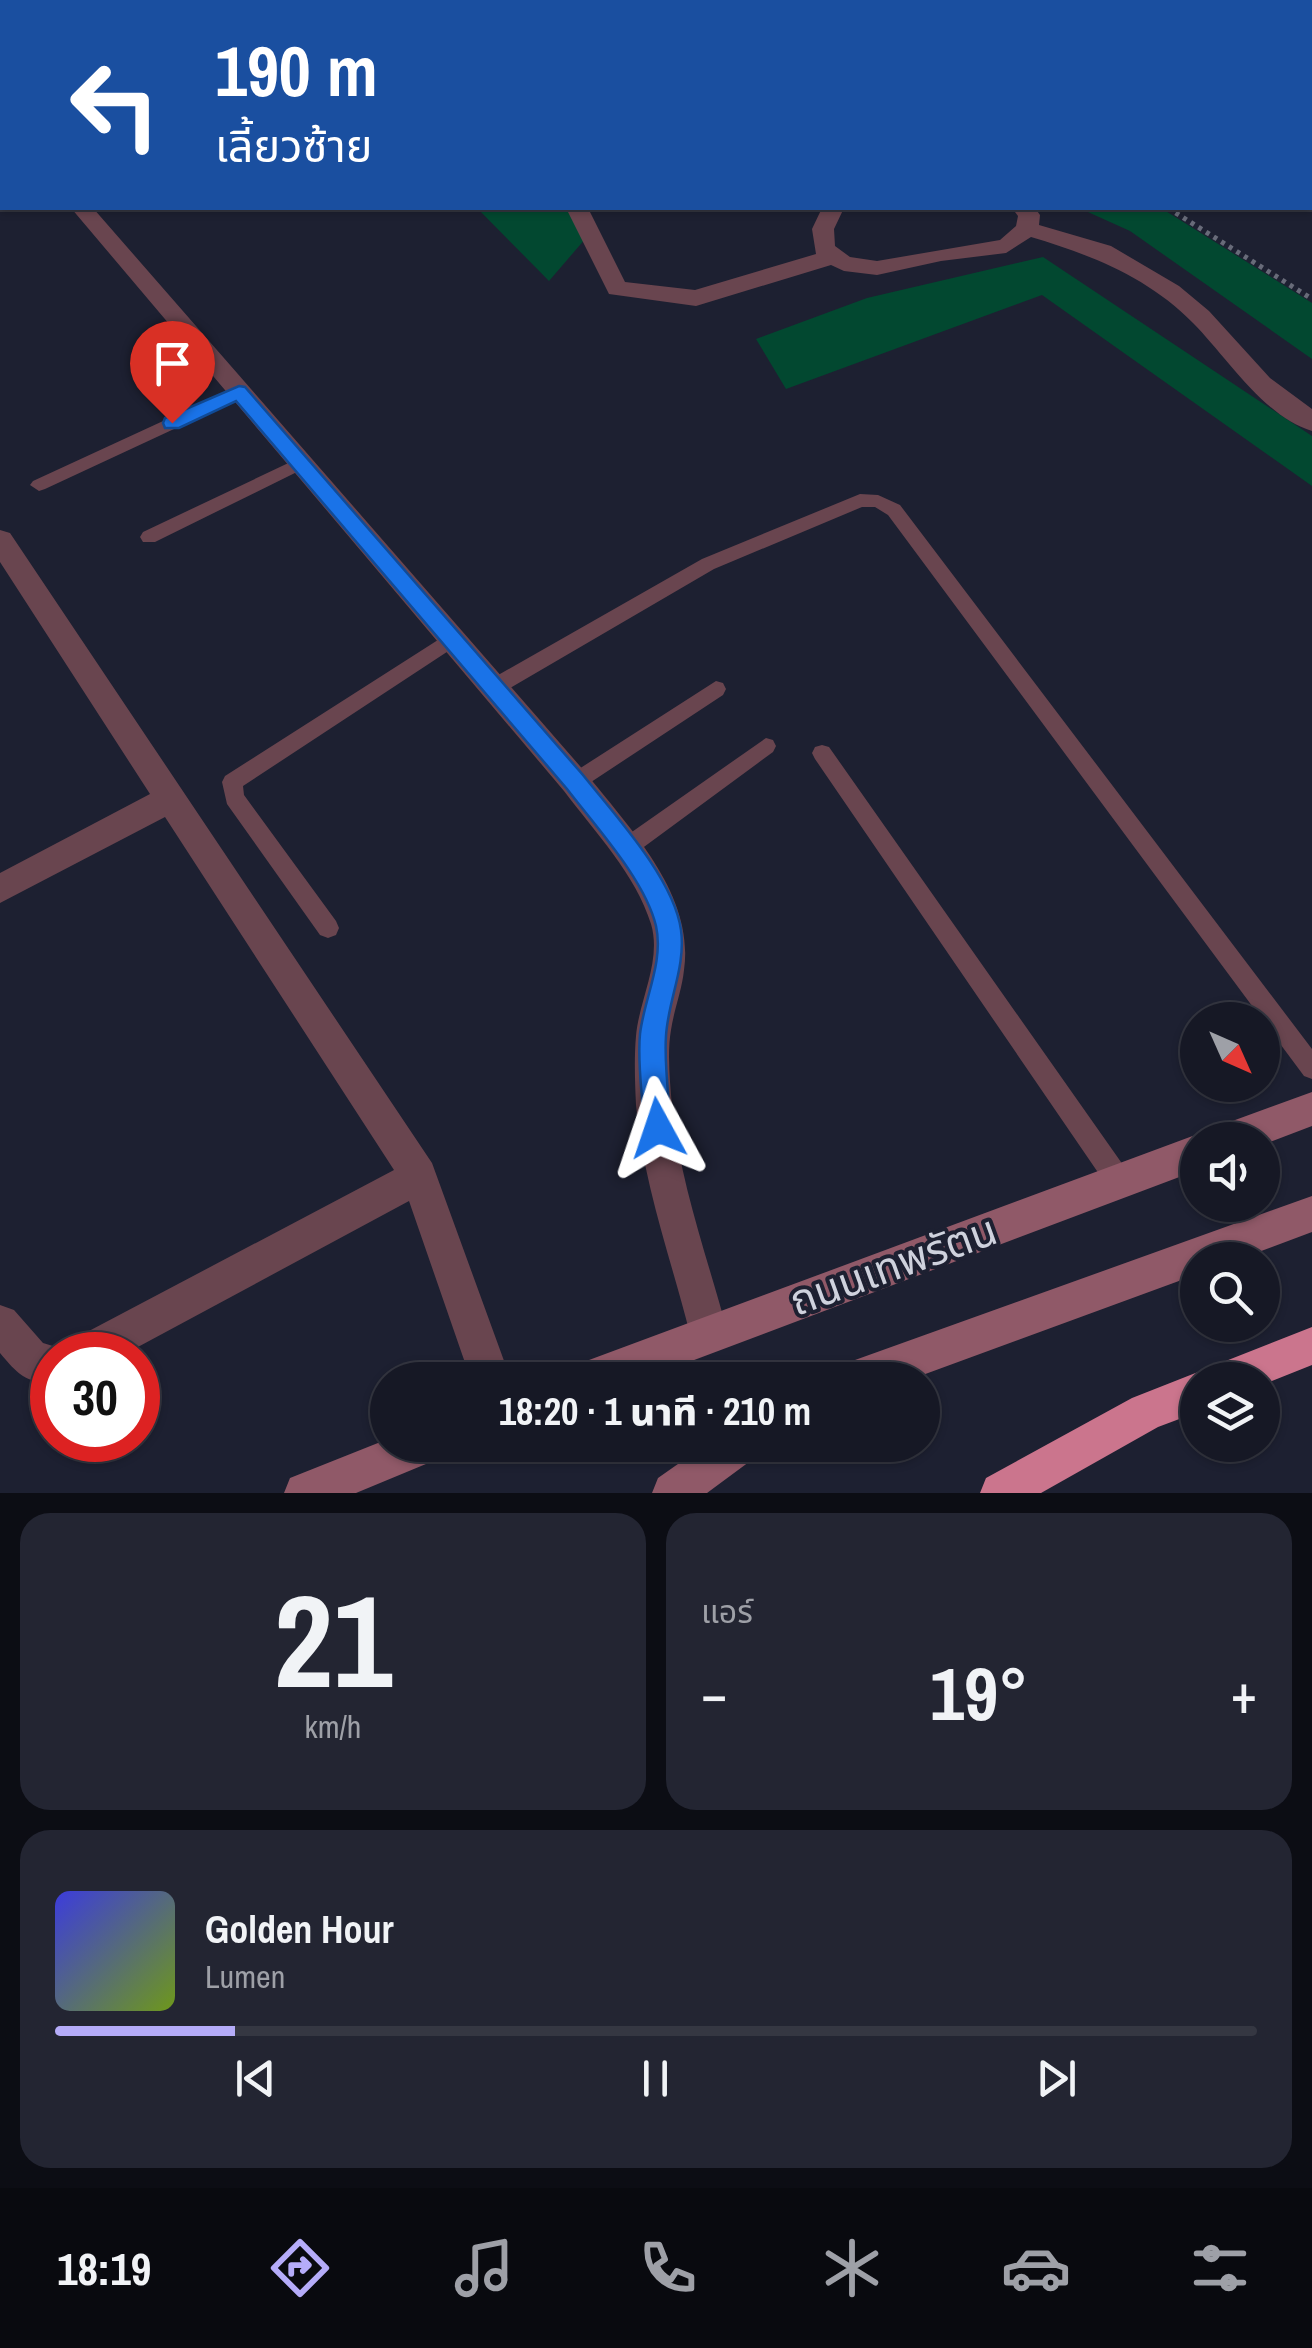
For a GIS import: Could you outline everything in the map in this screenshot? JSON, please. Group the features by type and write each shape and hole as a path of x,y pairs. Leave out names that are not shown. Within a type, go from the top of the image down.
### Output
{"highway":[{"path":"1272,1362 1312,1346"},
{"path":"1000,1493 1146,1412 1180,1399"}],"main road":[{"path":"1277,1122 1312,1109"},
{"name":"ถนนเทพรัตน","path":"636,1362 1180,1159"},
{"path":"905,1362 1312,1214"},
{"path":"305,1493 382,1462"},
{"path":"673,1493 716,1462"}],"street":[{"path":"84,210 575,782 626,848 654,893 669,928 668,969 653,1034 654,1104 662,1151 709,1334"},
{"path":"578,210 617,289 696,298 833,258"},
{"path":"826,210 824,249 833,258 858,268 1006,246 1025,218 1104,251 1171,291 1201,317 1260,384 1312,422"},
{"path":"0,540 419,1176 484,1362"},
{"path":"0,888 168,800"},
{"path":"127,1332 419,1176"},
{"path":"0,1324 30,1358"}],"lane":[{"path":"39,486 239,392"},
{"path":"149,538 300,464"},
{"path":"494,688 708,564 860,500 878,501 894,510 1312,1068"},
{"path":"328,928 234,798 232,782 452,639"},
{"path":"575,782 716,689"},
{"path":"626,848 766,746"},
{"path":"822,753 1119,1181"}],"path":[{"path":"1171,210 1312,300"}],"green space":[{"path":"479,210 587,210 592,231 549,281"},
{"path":"1083,210 1164,210 1312,303 1312,359 1130,231"},
{"path":"1043,257 1312,436 1312,486 1042,295 786,389 756,339 867,298"}],"route":[{"path":"172,423 239,392 575,782 626,848 654,893 669,928 668,969 653,1034 658,1128"}]}
